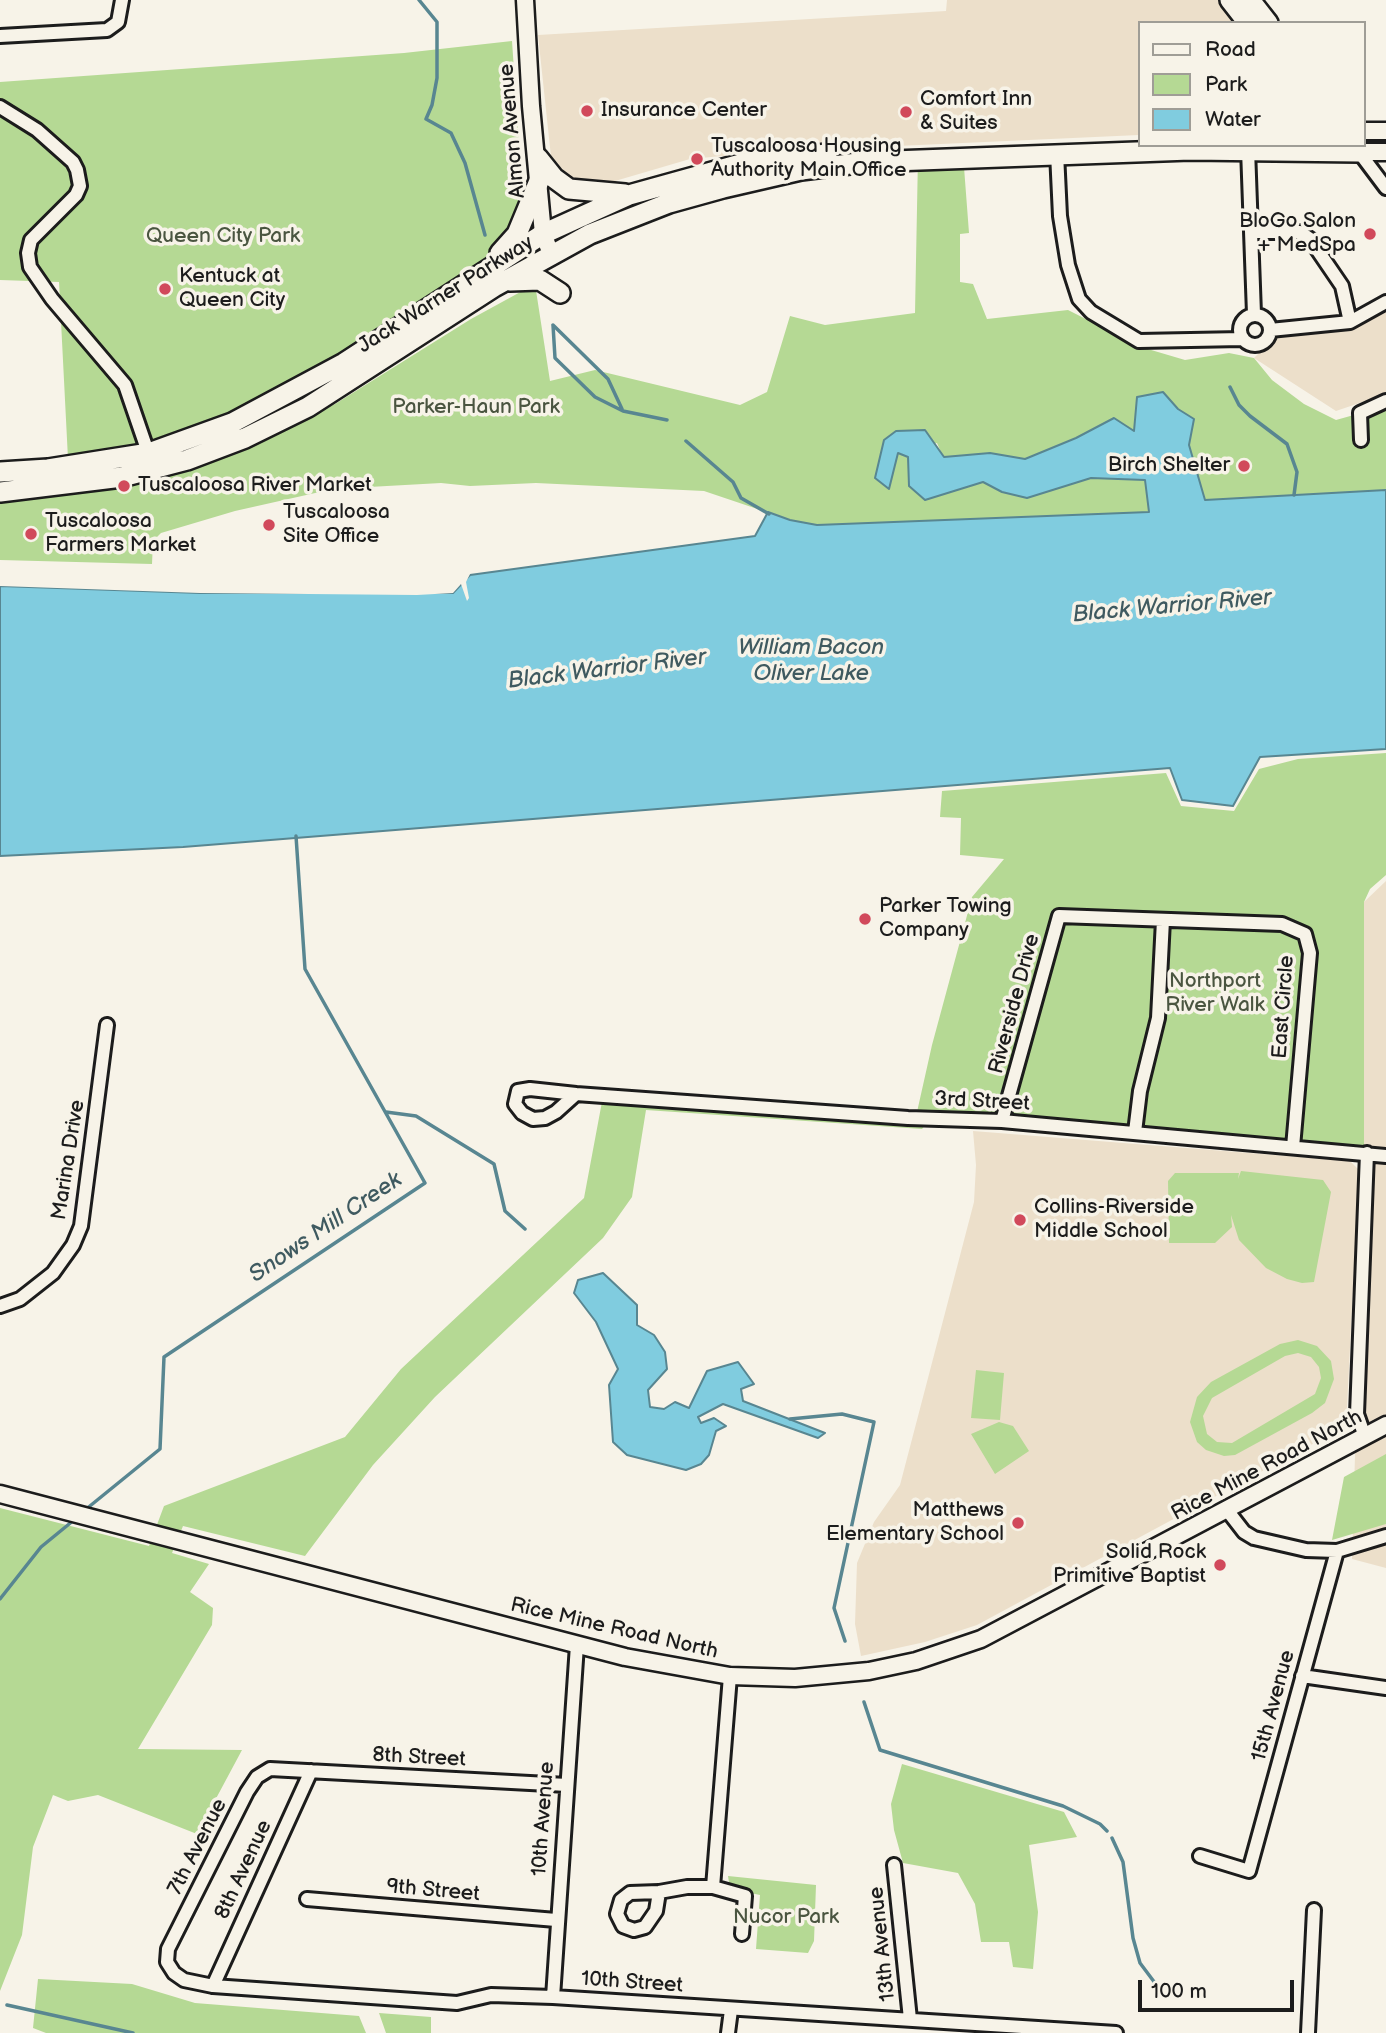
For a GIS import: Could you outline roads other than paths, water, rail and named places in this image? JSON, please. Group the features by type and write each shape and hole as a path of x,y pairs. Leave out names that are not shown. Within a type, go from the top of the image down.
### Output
{"main road":[{"name":"Almon Avenue","path":"525,0 531,106 538,158 543,234 552,256"},
{"path":"1230,0 1246,21"},
{"path":"1250,0 1266,21"},
{"path":"1365,131 1386,131"},
{"name":"Jack Warner Parkway","path":"0,492 122,477 287,396 344,363 487,267 543,234 629,195 748,162 874,151 1138,139"},
{"name":"Jack Warner Parkway","path":"0,472 150,461 217,449 283,421 354,380 502,282 590,234 651,209 714,190 790,173 857,163 1057,153 1248,149 1356,148 1386,152"},
{"path":"538,158 554,178 569,188 629,195"},
{"path":"487,267 517,234 539,181"},
{"path":"502,282 540,280 560,293"},
{"name":"Rice Mine Road North","path":"0,1494 681,1670 730,1676 795,1678 869,1671 948,1651 981,1639 1043,1609 1386,1425"}],"street":[{"path":"0,36 107,30 118,22 122,0"},
{"path":"0,107 37,130 73,162 77,170 80,186 76,195 31,240 28,253 30,267 52,299 125,385 150,461"},
{"path":"1356,148 1386,188"},
{"path":"1248,149 1254,314"},
{"path":"1057,153 1060,216 1068,265 1079,299 1091,312 1139,341 1242,339"},
{"path":"1251,232 1300,232 1310,239 1342,286 1350,322"},
{"path":"1270,330 1350,322 1386,302"},
{"path":"1254,314 1264,317 1270,330 1267,340 1259,345 1249,344 1242,339 1239,332 1241,322 1254,314"},
{"path":"1361,440 1360,413 1386,401"},
{"name":"Riverside Drive","path":"1002,1121 1059,916 1163,920"},
{"path":"1135,1132 1140,1091 1158,1018 1163,920"},
{"name":"East Circle","path":"1163,920 1282,924 1304,934 1310,953 1293,1147"},
{"name":"Marina Drive","path":"0,1306 20,1298 53,1273 73,1245 81,1226 107,1024"},
{"name":"3rd Street","path":"576,1094 908,1118 1002,1121 1386,1156"},
{"path":"1365,1437 1357,1412 1367,1153"},
{"path":"1227,1510 1244,1532 1254,1538 1307,1550 1337,1551 1386,1536"},
{"name":"15th Avenue","path":"1200,1856 1249,1871 1337,1551"},
{"name":"10th Avenue","path":"553,1997 556,1920 577,1645"},
{"path":"713,1887 730,1676"},
{"path":"1302,1676 1386,1688"},
{"name":"8th Street","path":"270,1769 567,1785"},
{"name":"7th Avenue","path":"168,1949 247,1792 257,1777 270,1769"},
{"name":"8th Avenue","path":"213,1986 311,1771"},
{"name":"13th Avenue","path":"894,1865 910,2019"},
{"path":"659,1892 687,1886 713,1887 745,1896 742,1934"},
{"name":"9th Street","path":"307,1899 556,1920"},
{"path":"1308,2033 1314,1910"},
{"name":"10th Street","path":"168,1949 167,1962 174,1973 184,1980 213,1986 457,2003 491,1995 553,1997 910,2019 928,2027 1116,2033"},
{"path":"728,2033 731,2010"}],"water":[{"name":"William Bacon Oliver Lake","path":"1163,392 1178,409 1194,419 1189,445 1205,500 1386,490 1386,749 1260,757 1233,806 1182,800 1170,768 183,847 0,856 0,586 200,593 453,593 470,575 755,536 768,512 817,525 1149,512 1145,480 1091,478 1027,498 1002,492 983,482 925,500 909,486 908,457 898,453 889,489 875,478 884,440 896,431 925,430 944,457 990,453 1025,459 1076,438 1114,418 1134,431 1137,397"},
{"path":"603,1273 637,1305 637,1325 654,1335 665,1352 667,1369 648,1390 650,1407 664,1409 675,1402 689,1408 707,1371 738,1362 754,1384 741,1389 743,1401 825,1433 818,1438 723,1404 698,1417 701,1423 714,1418 726,1426 716,1431 709,1455 701,1464 686,1470 627,1455 613,1442 609,1385 618,1369 596,1322 574,1293 578,1280"}],"waterway":[{"path":"419,0 437,22 437,78 432,105 426,119 451,133 465,163 485,235"},
{"path":"553,325 555,358 595,397 623,411 667,420"},
{"path":"553,325 608,379 622,409"},
{"path":"1230,387 1239,405 1287,444 1297,472 1294,495"},
{"path":"686,441 733,482 741,498 769,514"},
{"name":"Snows Mill Creek","path":"85,1510 160,1449 164,1357 425,1183 305,969 296,836"},
{"path":"386,1112 416,1116 494,1164 505,1211 525,1229"},
{"path":"790,1419 842,1414 874,1422 834,1608 845,1641"},
{"name":"Snows Mill Creek","path":"0,1599 41,1547 74,1520"},
{"path":"864,1702 880,1750 1063,1806 1100,1824 1107,1831"},
{"path":"1112,1838 1123,1862 1133,1938 1140,1963 1161,1991"},
{"name":"Snows Mill Creek","path":"7,2005 133,2033"}],"place":[{"name":"Insurance Center","path":"587,111"},
{"name":"Comfort Inn & Suites","path":"906,112"},
{"name":"Tuscaloosa Housing Authority Main Office","path":"697,159"},
{"name":"BloGo Salon + MedSpa","path":"1370,234"},
{"name":"Kentuck at Queen City","path":"165,289"},
{"name":"Birch Shelter","path":"1244,466"},
{"name":"Tuscaloosa River Market","path":"124,486"},
{"name":"Tuscaloosa Site Office","path":"269,525"},
{"name":"Tuscaloosa Farmers Market","path":"31,534"},
{"name":"Parker Towing Company","path":"865,919"},
{"name":"Collins-Riverside Middle School","path":"1020,1220"},
{"name":"Matthews Elementary School","path":"1018,1523"},
{"name":"Solid Rock Primitive Baptist","path":"1220,1565"}],"park label":[{"name":"Queen City Park","path":"223,237"},
{"name":"Parker-Haun Park","path":"476,408"},
{"name":"Northport River Walk","path":"1215,994"},
{"name":"Nucor Park","path":"786,1918"}],"water label":[{"name":"Black Warrior River","path":"1172,607"},
{"name":"Black Warrior River","path":"607,670"}]}
